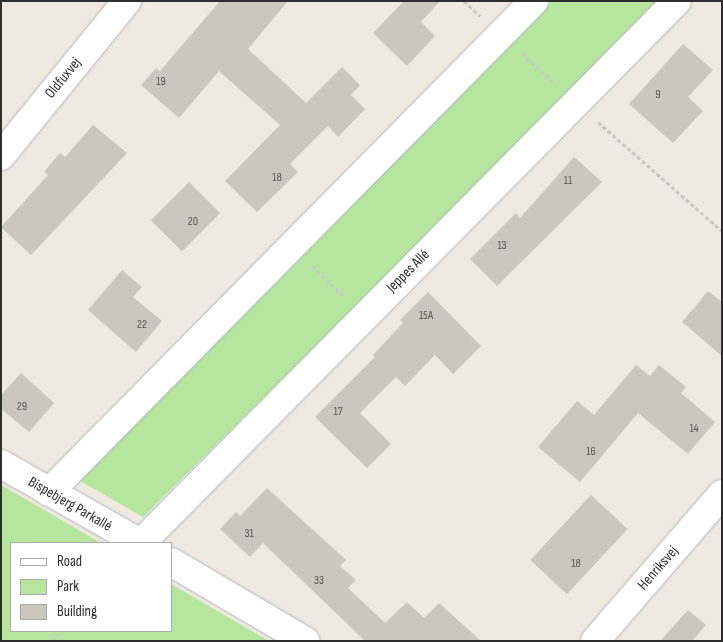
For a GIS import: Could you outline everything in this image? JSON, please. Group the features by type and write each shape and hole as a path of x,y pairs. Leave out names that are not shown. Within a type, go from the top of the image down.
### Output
{"street":[{"name":"Oldfuxvej","path":"1,156 127,1"},
{"path":"49,492 534,1"},
{"name":"Jeppes Allé","path":"141,542 677,1"},
{"name":"Bispebjerg Parkallé","path":"1,464 138,542"},
{"name":"Henriksvej","path":"595,641 722,494"},
{"path":"172,563 304,641"}],"path":[{"path":"501,35 722,231"},
{"path":"292,248 365,314"}],"green space":[{"path":"552,1 660,1 562,104 143,517 77,479"},
{"path":"1,485 99,542 10,542 10,632 172,632 172,585 269,641 1,641"}],"building":[{"path":"220,1 288,1 248,49 306,103 342,67 360,85 351,95 365,109 338,137 328,126 290,164 298,172 257,212 225,181 280,125 219,71 179,118 141,85 156,68 160,71"},
{"path":"404,1 440,1 421,22 435,36 407,66 373,33"},
{"path":"683,44 713,70 688,97 703,111 673,143 629,104"},
{"path":"93,125 127,153 31,255 1,227 48,175 44,172 60,153 65,157"},
{"path":"574,157 602,182 497,286 470,259 516,213 520,218"},
{"path":"189,182 220,213 182,251 151,220"},
{"path":"122,270 142,287 133,297 162,321 136,352 88,310"},
{"path":"708,291 722,302 722,356 682,322"},
{"path":"428,292 481,346 453,374 435,355 405,386 396,377 360,413 391,444 367,468 315,417 375,357 373,355 403,323 400,320"},
{"path":"636,365 650,376 659,365 686,387 681,393 715,422 688,454 638,413 580,482 538,447 577,401 594,415"},
{"path":"21,373 54,403 29,432 1,409 1,395"},
{"path":"267,488 346,560 340,566 356,580 348,588 385,623 407,602 424,618 439,603 481,641 365,641 263,543 250,557 220,529 236,512 240,516"},
{"path":"591,495 628,529 567,594 530,560"},
{"path":"688,610 706,625 692,641 660,641"}]}
